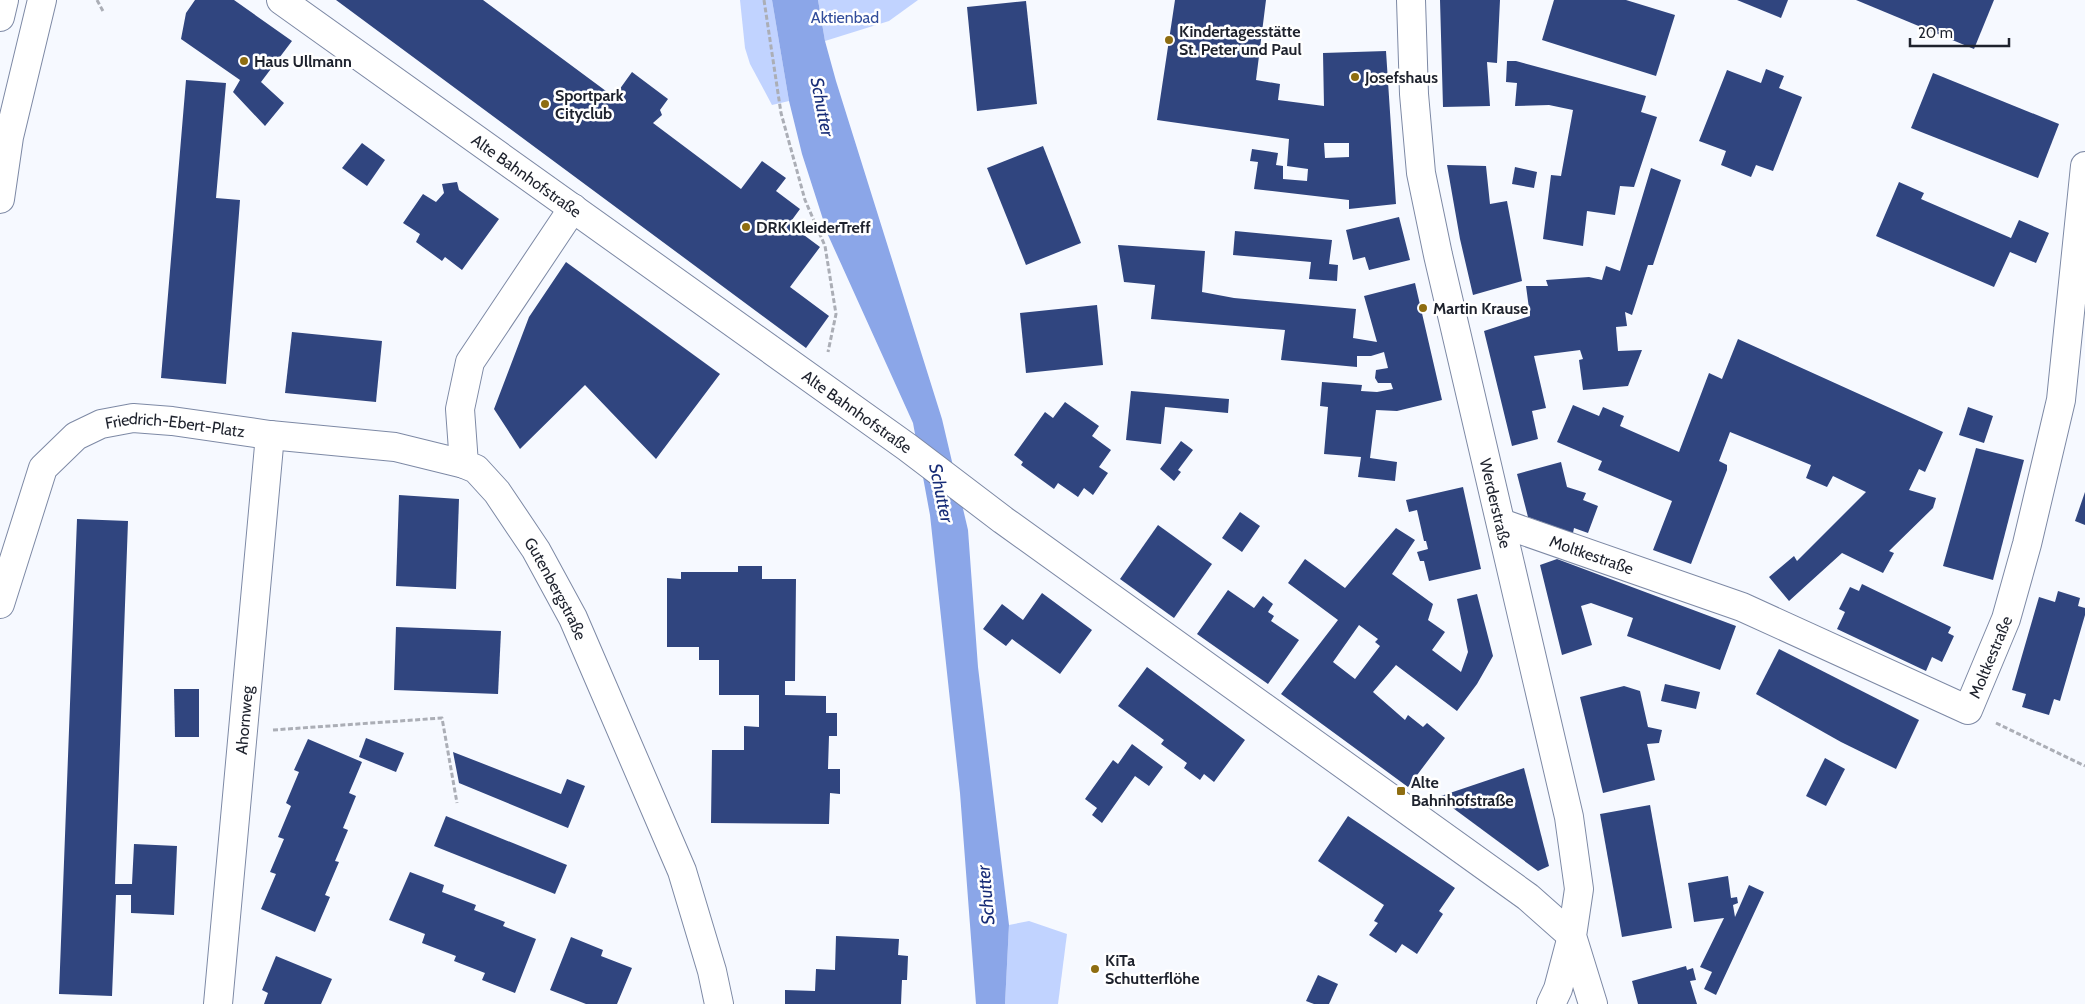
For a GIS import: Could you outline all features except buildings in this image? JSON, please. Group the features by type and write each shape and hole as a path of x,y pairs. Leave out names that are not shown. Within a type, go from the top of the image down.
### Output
{"street":[{"path":"0,16 4,0"},
{"path":"0,198 10,137 42,0"},
{"name":"Alte Bahnhofstraße","path":"281,0 907,446 967,493 1528,897 1572,936"},
{"name":"Werderstraße","path":"1411,0 1414,94 1421,173 1438,255 1569,817 1579,890 1572,936 1593,1004"},
{"name":"Moltkestraße","path":"1501,523 1742,607 1968,710 2006,619 2027,544 2061,400 2085,166"},
{"path":"464,464 460,409 470,362 573,208"},
{"name":"Friedrich-Ebert-Platz","path":"0,604 43,468 76,436 101,424 134,418 172,420 270,435 395,447 464,464"},
{"name":"Ahornweg","path":"218,1004 270,435"},
{"name":"Gutenbergstraße","path":"464,464 476,469 497,492 536,550 573,618 682,871 712,970 719,1004"},
{"path":"1551,1004 1558,989 1572,936"}],"path":[{"path":"98,0 104,13"},
{"path":"764,0 781,113 805,200 825,246 836,314 827,355 815,380"},
{"path":"1968,710 2085,766"},
{"path":"243,732 442,718 457,803"}],"green space":[{"path":"740,0 772,0 789,101 772,105 750,64 745,48"},
{"name":"Aktienbad","path":"818,0 918,0 889,21 825,41"},
{"path":"1029,921 1067,934 1058,1004 1005,1004 1009,925"}],"water":[{"name":"Schutter","path":"772,0 818,0 825,41 836,81 942,419 968,530 978,667 1009,925 1005,1004 976,1004 960,793 930,515 913,423 828,235 802,154 789,101"}],"place":[{"name":"Kindertagesstätte St. Peter und Paul","path":"1169,40"},
{"name":"Haus Ullmann","path":"244,61"},
{"name":"Josefshaus","path":"1355,77"},
{"name":"Sportpark Cityclub","path":"545,104"},
{"name":"DRK KleiderTreff","path":"746,227"},
{"name":"Martin Krause","path":"1423,308"},
{"name":"Alte Bahnhofstraße","path":"1401,791"},
{"name":"KiTa Schutterflöhe","path":"1095,969"}]}
